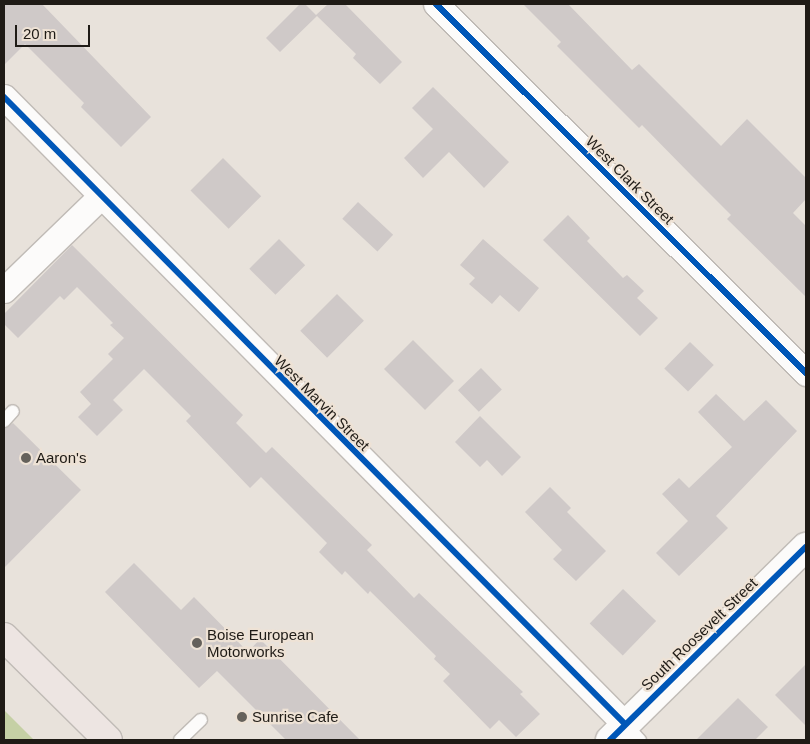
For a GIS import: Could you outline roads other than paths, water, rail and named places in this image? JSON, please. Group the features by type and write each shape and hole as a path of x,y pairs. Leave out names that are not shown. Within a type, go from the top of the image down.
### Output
{"main road":[{"path":"4,637 108,740"}],"street":[{"name":"West Clark Street","path":"436,4 806,373"},
{"name":"West Marvin Street","path":"4,97 625,735"},
{"path":"4,290 100,197"},
{"name":"South Roosevelt Street","path":"625,735 806,547"}],"lane":[{"path":"4,421 13,411"},
{"path":"180,740 201,720"}],"place":[{"name":"Aaron's","path":"26,458"},
{"name":"Boise European Motorworks","path":"197,643"},
{"name":"Sunrise Cafe","path":"242,717"}]}
